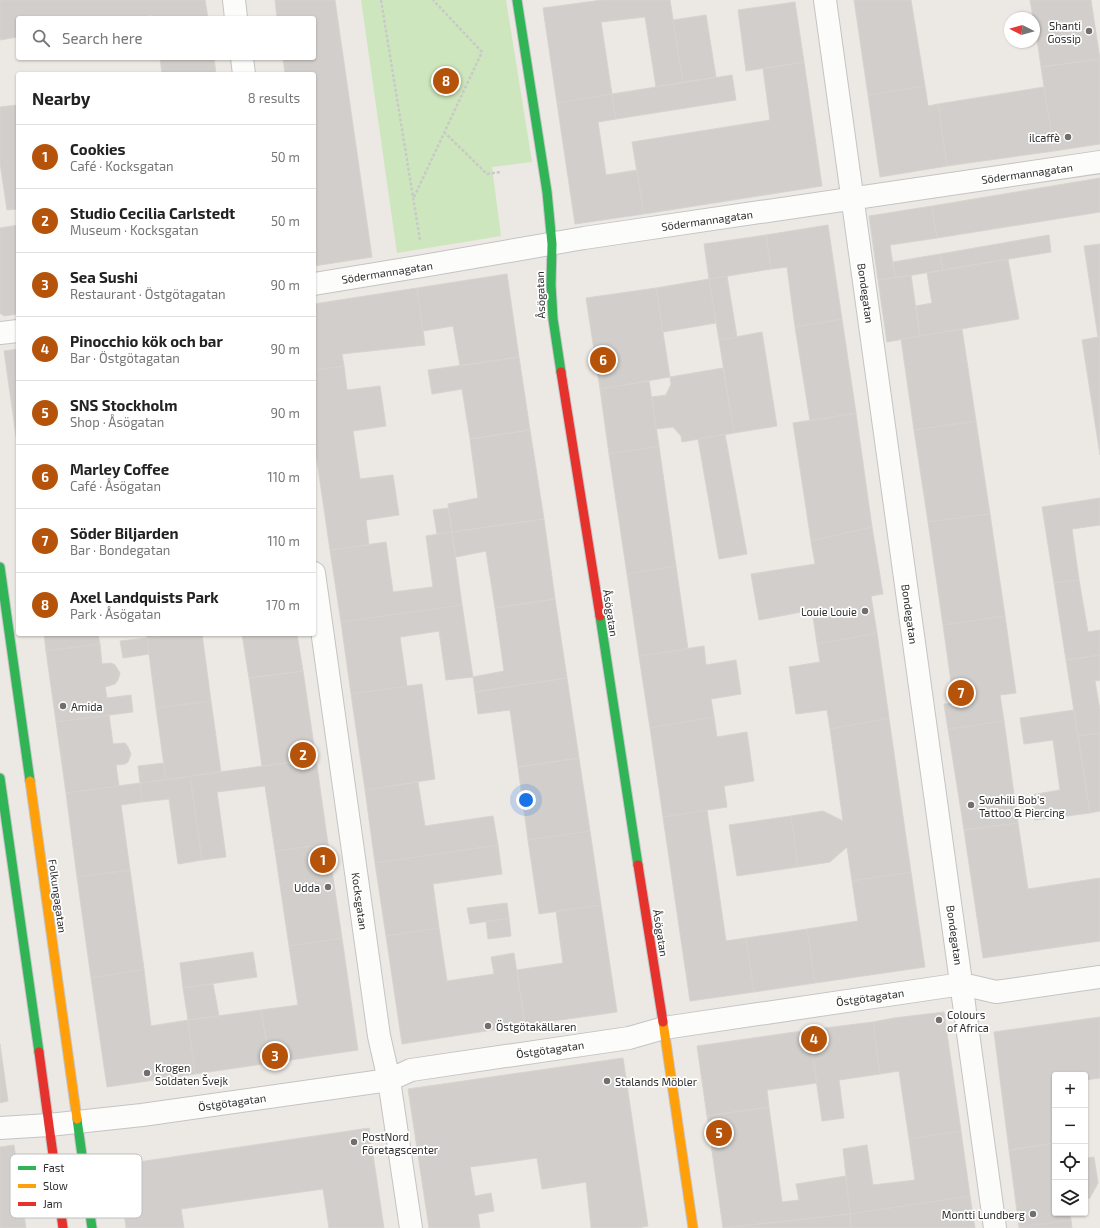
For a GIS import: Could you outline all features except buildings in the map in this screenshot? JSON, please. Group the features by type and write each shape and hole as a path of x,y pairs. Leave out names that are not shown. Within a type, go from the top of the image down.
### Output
{"street":[{"path":"234,0 236,16"},
{"name":"Åsögatan","path":"517,0 547,192 552,244 551,285 553,319 664,1028 693,1228"},
{"name":"Bondegatan","path":"825,0 995,1228"},
{"path":"242,60 244,72"},
{"name":"Södermannagatan","path":"316,284 552,244 1100,162"},
{"path":"0,333 16,330"},
{"name":"Folkungagatan","path":"0,567 82,1154"},
{"name":"Kocksgatan","path":"316,587 379,1036 389,1080 412,1228"},
{"path":"0,778 54,1154"},
{"name":"Östgötagatan","path":"0,1128 50,1125 180,1110 389,1080 411,1070 629,1038 664,1028 962,984 996,992 1100,977"},
{"path":"62,1218 63,1228"},
{"name":"Folkungagatan","path":"91,1218 92,1228"}],"path":[{"path":"381,0 420,236"},
{"path":"413,197 482,52 433,0"},
{"path":"444,132 487,174 501,172"}],"green space":[{"path":"361,0 506,0 532,162 492,167 501,236 397,253"}],"traffic: fast":[{"path":"517,0 547,192 552,244 551,285 553,319 561,372"},
{"path":"0,567 30,781"},
{"path":"600,616 638,865"},
{"path":"0,778 39,1052"},
{"path":"77,1119 82,1154"},
{"path":"91,1218 92,1228"}],"traffic: slow":[{"path":"30,781 77,1119"},
{"path":"663,1022 693,1228"}],"traffic: jam":[{"path":"561,372 600,616"},
{"path":"638,865 663,1022"},
{"path":"39,1052 53,1154"},
{"path":"62,1218 63,1228"}],"place":[{"name":"Shanti Gossip","path":"1089,31"},
{"name":"Axel Landquists Park","path":"446,81"},
{"name":"ilcaffè","path":"1068,137"},
{"name":"Marley Coffee","path":"603,360"},
{"name":"Louie Louie","path":"865,611"},
{"name":"Söder Biljarden","path":"961,693"},
{"name":"Amida","path":"63,706"},
{"name":"Studio Cecilia Carlstedt","path":"303,755"},
{"name":"Swahili Bob's Tattoo & Piercing","path":"971,805"},
{"name":"Cookies","path":"323,860"},
{"name":"Udda","path":"328,887"},
{"name":"Colours of Africa","path":"939,1020"},
{"name":"Östgötakällaren","path":"488,1026"},
{"name":"Pinocchio kök och bar","path":"814,1039"},
{"name":"Sea Sushi","path":"275,1056"},
{"name":"Krogen Soldaten Švejk","path":"147,1073"},
{"name":"Stalands Möbler","path":"607,1081"},
{"name":"SNS Stockholm","path":"719,1133"},
{"name":"PostNord Företagscenter","path":"354,1142"},
{"name":"Montti Lundberg","path":"1033,1214"}]}
